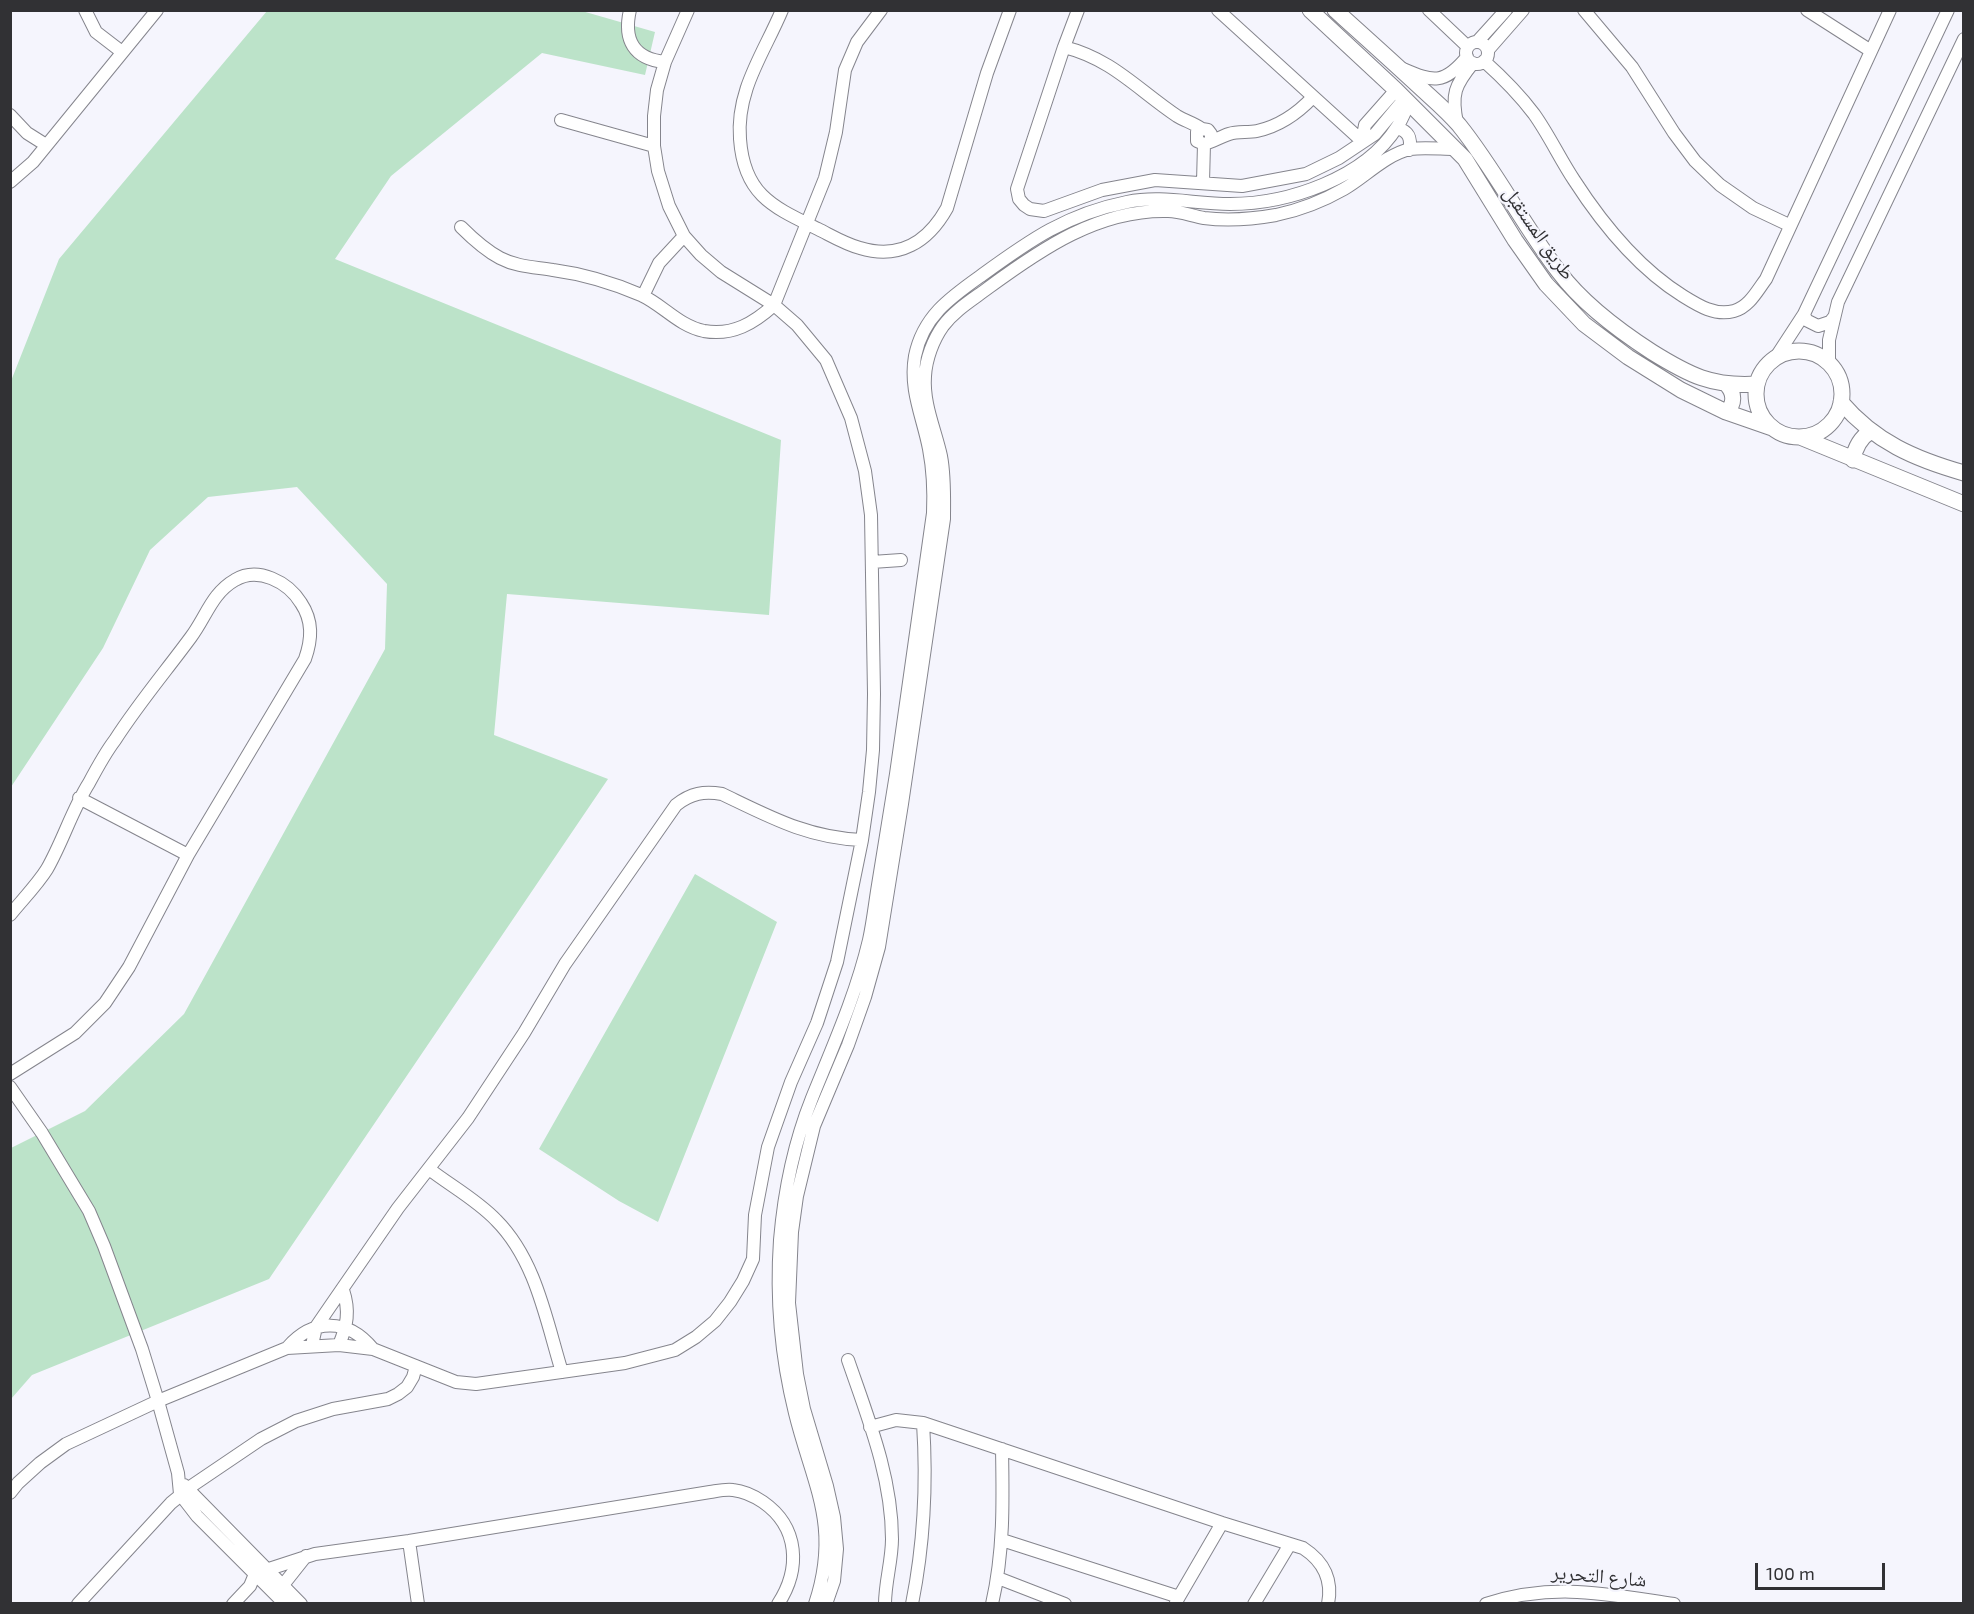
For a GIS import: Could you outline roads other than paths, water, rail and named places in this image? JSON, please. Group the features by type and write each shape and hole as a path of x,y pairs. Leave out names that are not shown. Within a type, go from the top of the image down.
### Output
{"main road":[{"name":"طريق المستقبل","path":"1310,10 1465,159 1515,240 1546,284 1584,324 1628,357 1689,394 1726,412 1772,428"},
{"name":"طريق المستقبل","path":"1335,10 1457,123 1478,150 1560,274 1597,312 1684,372 1712,382 1757,384"},
{"path":"1802,351 1821,357 1829,364 1839,377 1841,385 1841,402 1838,413 1831,423 1822,431 1811,436 1800,437 1790,436 1772,428 1760,413 1756,394 1761,374 1774,360 1783,355 1802,351"},
{"path":"1726,384 1733,398 1726,412"},
{"path":"1841,402 1871,431 1903,452 1964,473"},
{"path":"1853,460 1860,440 1871,431"},
{"path":"1800,437 1964,504"}],"street":[{"path":"85,10 96,32 122,52"},
{"path":"10,182 21,175 33,162 157,10"},
{"path":"630,10 627,25 628,37 634,48 642,56 653,61 665,62"},
{"path":"10,1493 39,1463 66,1444 158,1401 287,1348 339,1345 373,1349 456,1382 476,1384 625,1363 675,1350 696,1337 715,1321 743,1281 753,1259 755,1215 768,1147 791,1082 817,1023 837,962 848,899 862,840 873,743 871,515 865,471 850,418 826,360 797,326 774,305 721,272 701,255 684,236 669,206 657,171 654,116 657,90 665,62 687,10"},
{"path":"782,10 749,79 742,99 740,140 748,176 757,191 769,204 860,248 877,252 894,251 911,246 938,224 947,208 987,73 1010,10"},
{"path":"461,227 480,245 502,259 526,267 584,276 614,285 643,297 686,324 704,330 724,332 743,328 774,305 829,165 845,70 857,42 881,10"},
{"path":"1078,10 1017,189 1019,199 1030,209 1044,211 1101,190 1155,180 1242,186 1306,174 1339,158 1362,141 1365,125 1403,97"},
{"path":"1218,10 1362,141"},
{"path":"1429,10 1513,87 1555,146 1574,180 1622,244 1646,268 1672,289 1705,309 1734,311 1746,305 1766,279 1890,10"},
{"path":"1457,123 1454,90 1506,10"},
{"path":"1400,68 1428,80 1446,76 1476,53 1523,10"},
{"path":"1584,10 1632,67 1674,133 1695,161 1720,185 1753,208 1789,225"},
{"path":"1807,10 1871,51"},
{"path":"1774,360 1804,314 1948,10"},
{"path":"1829,364 1829,340 1834,317 1845,287 1964,39"},
{"path":"1064,47 1102,60 1203,136"},
{"path":"1203,136 1214,128 1230,134 1272,127 1294,115 1312,97"},
{"path":"826,1604 834,1581 837,1549 834,1517 796,1374 789,1303 792,1232 799,1184 814,1126 862,1006 879,947 933,513 934,480 931,459 915,397 913,376 915,355 922,335 932,317 946,301 1026,242 1058,224 1093,210 1129,201 1166,198 1199,203 1232,204 1266,201 1299,195 1336,180 1369,157 1397,128 1403,97"},
{"path":"10,115 27,133 46,145"},
{"path":"561,120 654,146"},
{"path":"1397,128 1409,135 1411,142 1409,150"},
{"path":"1203,136 1203,182"},
{"path":"815,1604 822,1581 826,1551 824,1512 787,1379 779,1309 780,1238 787,1191 800,1133 853,994 869,939 897,804 944,519 945,488 941,457 927,410 925,393 928,358 943,327 954,313 1033,255 1065,236 1098,223 1133,214 1169,211 1204,218 1241,219 1277,215 1312,205 1345,189 1375,168 1409,150 1455,149"},
{"path":"643,297 659,263 684,236"},
{"path":"1804,314 1806,320 1818,326 1830,322 1834,317"},
{"path":"872,562 901,560"},
{"path":"10,915 47,869 80,798 114,740 194,634 219,592 237,578 247,575 270,578 282,583 297,596 311,625 311,642 305,659 188,855 142,945 105,1003 75,1033 10,1074"},
{"path":"312,1345 316,1327 386,1224 497,1076 565,964 670,812 684,799 709,792 722,794 801,830 821,836 862,840"},
{"path":"80,798 188,855"},
{"path":"10,1087 42,1133 89,1211 124,1297 183,1488 256,1581 285,1604"},
{"path":"429,1169 494,1218 516,1245 532,1276 562,1372"},
{"path":"339,1345 346,1328 347,1305 343,1290"},
{"path":"287,1348 295,1339 316,1327 326,1325 346,1328 366,1340 373,1349"},
{"path":"848,1360 886,1481 892,1539 885,1604"},
{"path":"78,1604 183,1488 261,1439 296,1421 333,1409 388,1400 407,1387 416,1366"},
{"path":"870,1427 896,1420 924,1422 1222,1523 1303,1548 1324,1566 1329,1580 1329,1604"},
{"path":"912,1604 925,1486 924,1422"},
{"path":"992,1604 998,1578 1002,1540 1002,1449"},
{"path":"269,1569 306,1556 694,1494 735,1490 756,1497 771,1508 782,1521 790,1537 794,1555 793,1573 787,1590 778,1604"},
{"path":"202,1512 245,1546 301,1604"},
{"path":"1002,1540 1177,1600 1222,1523"},
{"path":"409,1541 418,1604"},
{"path":"1254,1604 1290,1544"},
{"path":"236,1555 245,1546"},
{"path":"283,1585 306,1556"},
{"path":"998,1578 1065,1604"},
{"path":"233,1604 256,1581"},
{"name":"شارع التحرير","path":"1486,1604 1524,1593 1567,1590 1674,1604"}]}
